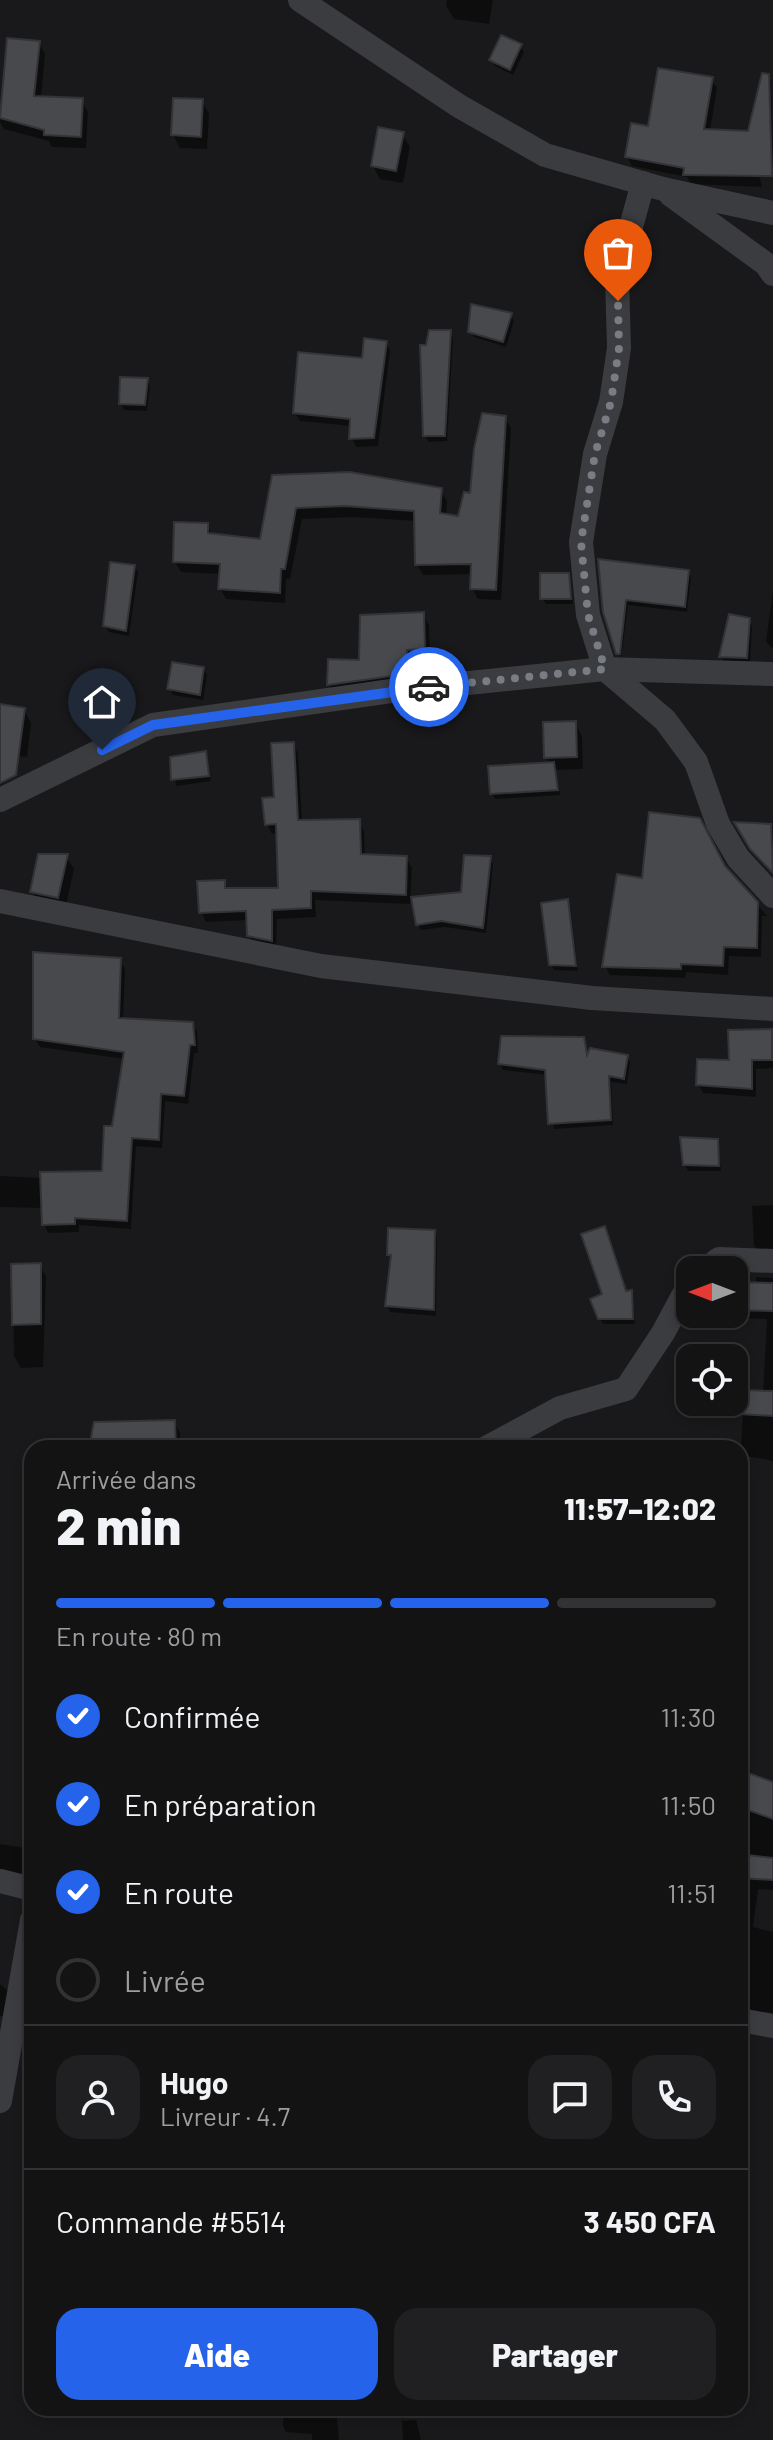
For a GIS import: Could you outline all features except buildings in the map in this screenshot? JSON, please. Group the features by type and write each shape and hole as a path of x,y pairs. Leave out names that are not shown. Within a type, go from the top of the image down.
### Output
{"street":[{"path":"300,0 459,106 545,155 653,186 773,213"},
{"path":"653,186 766,264 773,274"},
{"path":"653,186 617,278 619,348 611,402 595,454 581,542 588,615 605,669 665,720 696,762 718,824 738,858 773,896"},
{"path":"0,800 153,725 391,691 605,669 773,674"},
{"path":"0,901 321,966 592,998 773,1009"},
{"path":"748,1260 773,1261"},
{"path":"501,1440 560,1408 626,1389 676,1309"},
{"path":"0,1881 24,1887"},
{"path":"0,2101 24,1965"},
{"path":"748,2021 773,2026"}],"way so far":[{"path":"429,687 605,669 588,615 581,542 595,454 611,402 619,348 618,301"}],"route":[{"path":"102,750 153,725 429,687"}]}
